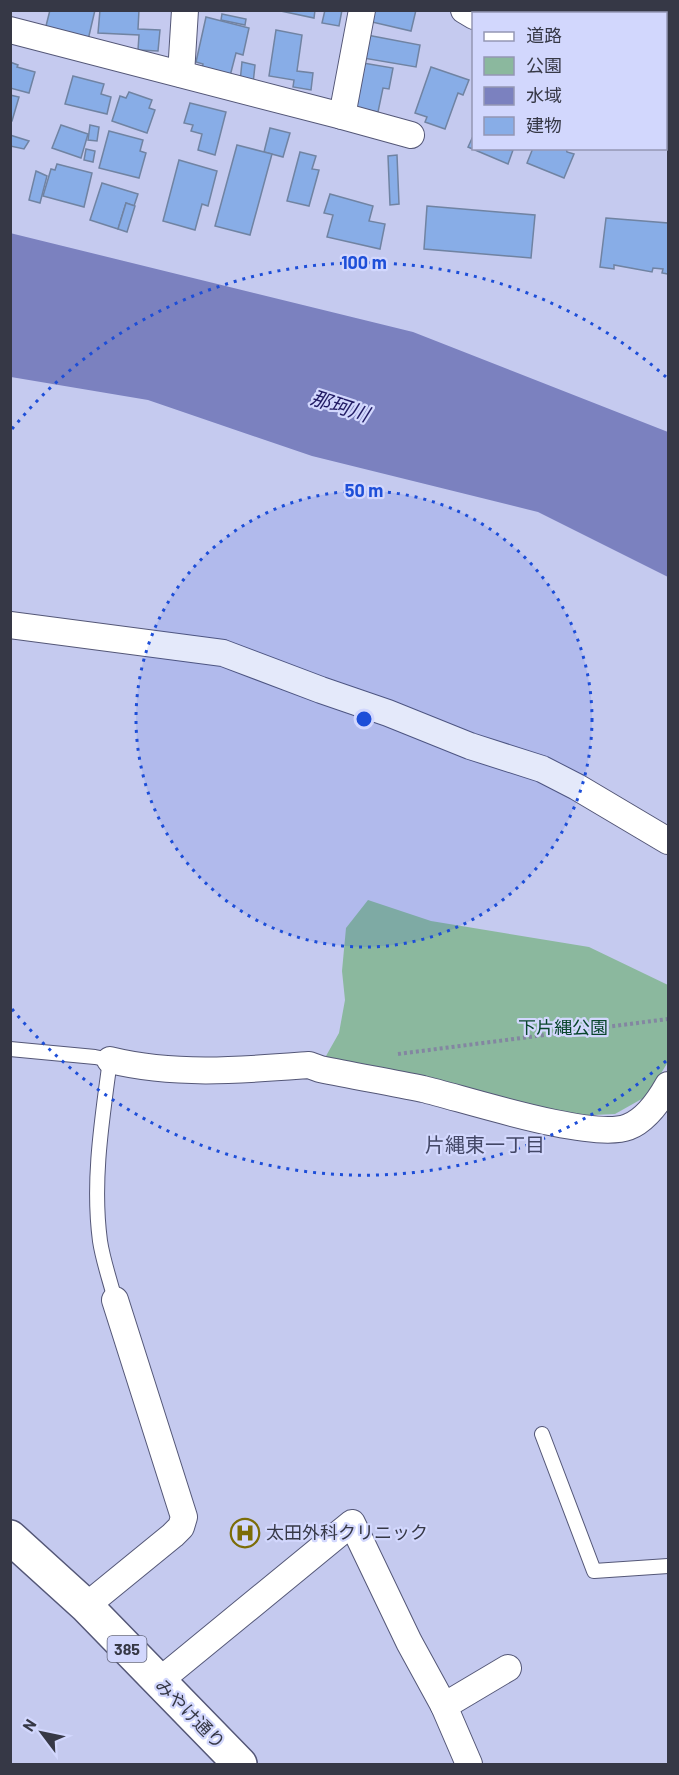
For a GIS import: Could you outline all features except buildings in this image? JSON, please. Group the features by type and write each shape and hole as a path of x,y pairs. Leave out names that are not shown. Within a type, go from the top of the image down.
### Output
{"highway":[{"name":"みやけ通り","path":"10,1537 86,1606 240,1764"}],"street":[{"path":"12,10 10,30 411,135"},
{"path":"181,74 185,10"},
{"path":"342,116 362,10"},
{"path":"10,625 223,653 388,713 470,746 542,769 669,841"},
{"path":"110,1060 159,1068 205,1071 309,1065 421,1089 549,1122 608,1130 628,1127 646,1115 669,1086"},
{"path":"86,1606 173,1535 181,1527 184,1517 115,1300"},
{"path":"158,1682 352,1523 408,1642 444,1706 469,1764"},
{"path":"444,1706 508,1668"}],"lane":[{"path":"10,1049 110,1060 100,1136 97,1190 100,1242 115,1300"},
{"path":"542,1434 594,1571 669,1566"}],"path":[{"path":"390,1055 669,1019"}],"green space":[{"name":"下片縄公園","path":"368,900 431,921 589,947 668,985 668,1062 647,1096 615,1114 571,1116 335,1067 326,1056 339,1033 345,1000 342,971 346,928"}],"water":[{"name":"那珂川","path":"10,233 413,332 668,432 668,577 538,512 312,456 148,400 11,377"}],"place":[{"name":"太田外科クリニック","path":"245,1533"}],"district":[{"name":"片縄東一丁目","path":"485,1145"}]}
